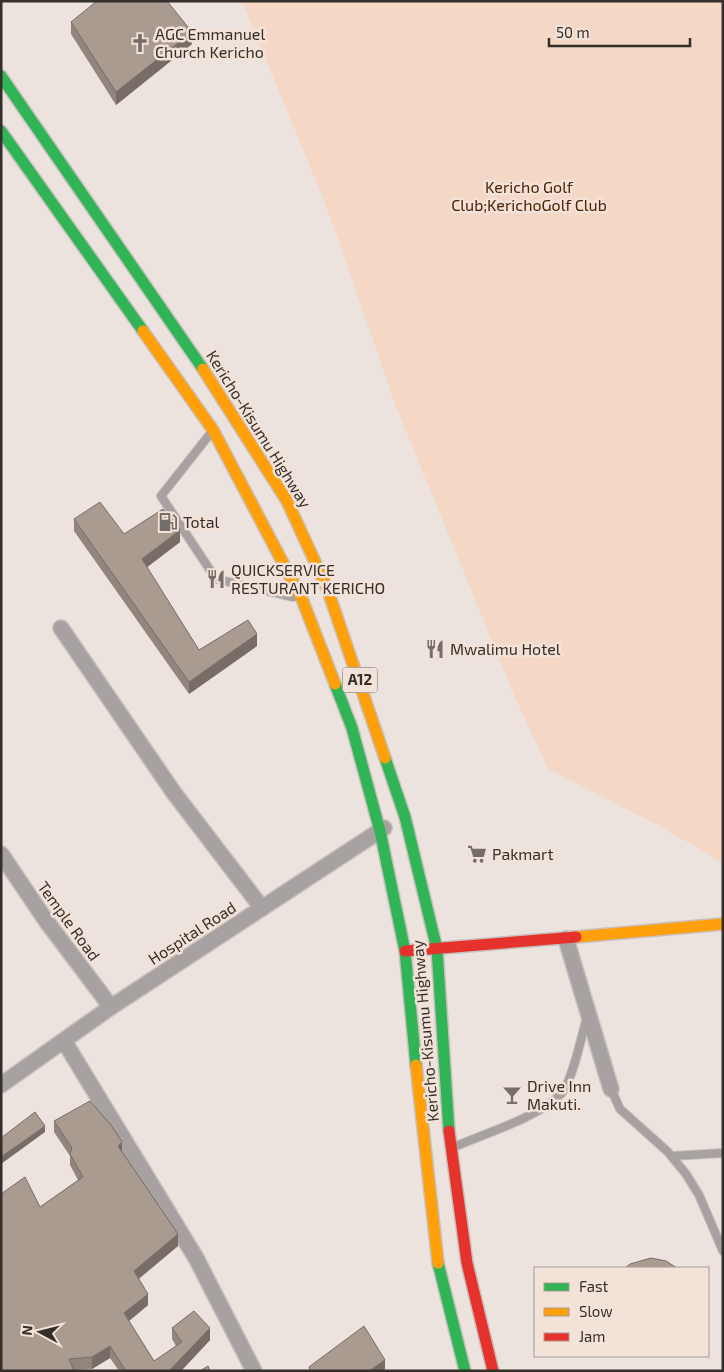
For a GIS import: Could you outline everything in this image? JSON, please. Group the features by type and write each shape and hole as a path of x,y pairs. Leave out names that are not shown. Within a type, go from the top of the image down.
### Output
{"main road":[{"name":"Kericho-Kisumu Highway","path":"1,76 118,242 211,380 287,501 327,588 406,817 437,949 450,1148 467,1263 493,1371"},
{"name":"Kericho-Kisumu Highway","path":"1,131 213,430 302,599 352,728 380,831 405,951 424,1153 437,1260 465,1371"},
{"path":"405,951 566,939 723,924"}],"street":[{"path":"61,628 174,793 262,908"},
{"name":"Hospital Road","path":"1,1085 111,1007 380,831 406,817"},
{"name":"Temple Road","path":"1,854 47,922 111,1007"},
{"path":"566,939 611,1089"},
{"path":"64,1041 196,1258 254,1371"}],"lane":[{"path":"213,430 161,496 216,579 302,599"},
{"path":"450,1148 526,1116 563,1093 573,1067 588,1012"},
{"path":"611,1089 620,1109 672,1156 686,1174 699,1195 723,1251"},
{"path":"672,1156 723,1153"}],"green space":[{"name":"Kericho Golf Club;KerichoGolf Club","path":"242,1 723,1 723,863 658,825 548,769 514,695 397,409 327,208"}],"building":[{"path":"97,1 167,1 192,32 116,92 71,22"},
{"path":"100,502 124,534 163,509 180,530 142,559 199,650 248,620 257,634 189,682 74,519"},
{"path":"90,1101 111,1125 122,1142 118,1146 178,1234 134,1271 148,1294 124,1313 154,1361 182,1342 172,1328 194,1311 210,1328 169,1371 126,1371 110,1346 92,1357 69,1359 74,1371 1,1371 1,1194 25,1177 40,1207 83,1177 70,1154 72,1148 54,1121"},
{"path":"35,1112 45,1126 1,1157 1,1138"},
{"path":"651,1258 666,1261 675,1267 626,1267 630,1264"},
{"path":"364,1326 385,1360 369,1371 310,1371 309,1367"},
{"path":"208,1366 210,1371 200,1371"}],"traffic: fast":[{"path":"1,76 203,369"},
{"path":"1,131 143,331"},
{"path":"335,684 352,728 380,831 405,951 416,1065"},
{"path":"385,758 405,817 437,949 449,1131"},
{"path":"438,1263 465,1371"}],"traffic: slow":[{"path":"143,331 213,430 302,599 335,684"},
{"path":"203,369 287,501 327,588 385,758"},
{"path":"576,937 723,924"},
{"path":"416,1065 438,1263"}],"traffic: jam":[{"path":"405,951 576,937"},
{"path":"449,1131 467,1263 493,1371"}],"place":[{"name":"AGC Emmanuel Church Kericho","path":"140,43"},
{"name":"Total","path":"168,522"},
{"name":"QUICKSERVICE RESTURANT KERICHO","path":"216,579"},
{"name":"Mwalimu Hotel","path":"435,649"},
{"name":"Pakmart","path":"477,854"},
{"name":"Drive Inn Makuti.","path":"512,1095"}]}
